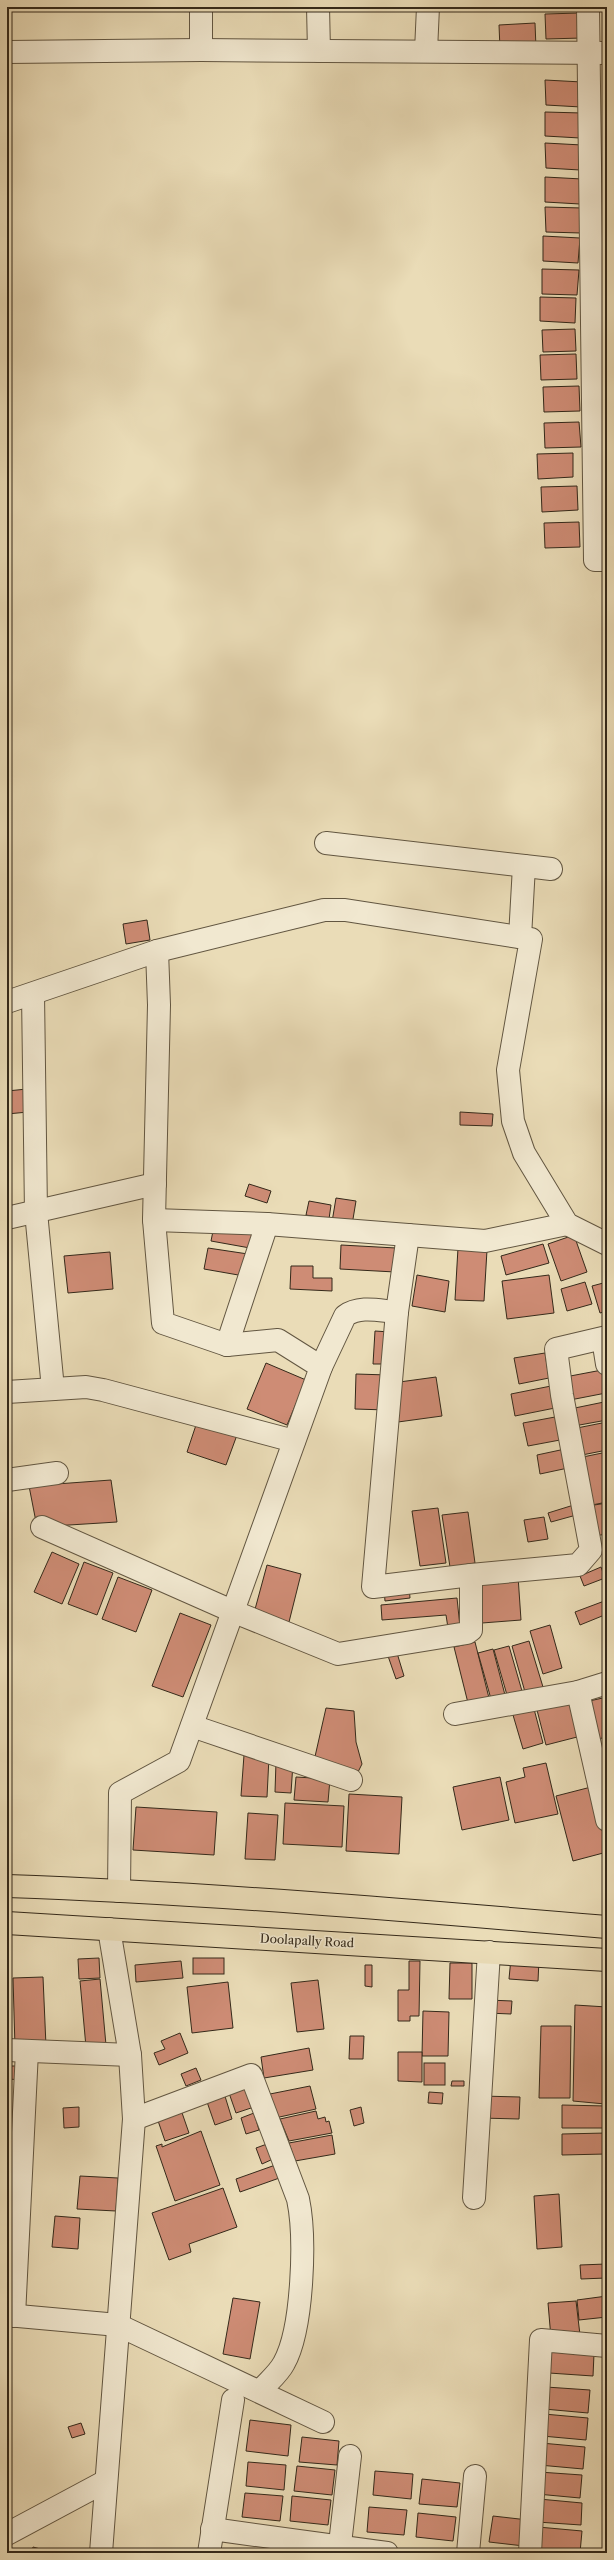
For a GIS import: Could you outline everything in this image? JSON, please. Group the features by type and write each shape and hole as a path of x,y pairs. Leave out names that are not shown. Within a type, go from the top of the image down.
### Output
{"main road":[{"path":"7,1886 119,1891 401,1910 607,1927"},
{"name":"Doolapally Road","path":"7,1923 607,1960"}],"street":[{"path":"201,7 201,50"},
{"path":"318,7 319,51"},
{"path":"426,51 428,7"},
{"path":"588,7 597,52 595,560 607,560"},
{"path":"7,52 201,50 597,52"},
{"path":"326,843 551,868"},
{"path":"520,937 524,866"},
{"path":"7,1002 157,951 324,910 345,910 531,939 508,1070 513,1121 524,1153 567,1224 607,1244"},
{"path":"157,951 159,1005 154,1220 164,1323 227,1345 278,1340 321,1367"},
{"path":"33,994 36,1212 53,1389"},
{"path":"7,1218 155,1184"},
{"path":"154,1220 267,1224 485,1241 567,1224"},
{"path":"227,1345 267,1224"},
{"path":"408,1235 397,1312 373,1587 472,1575 578,1565 591,1550 562,1395 556,1349 605,1338 607,1364"},
{"path":"119,1891 120,1793 179,1761 321,1367 345,1316 352,1311 360,1309 397,1312"},
{"path":"7,1392 86,1387 103,1390 294,1441"},
{"path":"7,1480 57,1473"},
{"path":"42,1526 232,1611 338,1654 467,1633 471,1630 472,1575"},
{"path":"455,1714 578,1692 607,1683"},
{"path":"578,1692 607,1820"},
{"path":"192,1726 350,1780"},
{"path":"100,2553 134,2120 130,2055 109,1929"},
{"path":"474,2198 490,1952"},
{"path":"130,2055 17,2050 11,2315 118,2325 323,2422"},
{"path":"134,2120 251,2075 298,2199 302,2219 301,2262 295,2325 284,2364 260,2391"},
{"path":"530,2553 541,2340 607,2346"},
{"path":"209,2553 234,2400"},
{"path":"339,2550 350,2456"},
{"path":"468,2553 475,2476"},
{"path":"7,2534 106,2481"},
{"path":"212,2529 339,2550 387,2553"}],"building":[{"path":"580,13 582,38 546,39 545,14"},
{"path":"535,23 536,48 500,49 499,25"},
{"path":"545,80 582,82 581,107 546,105"},
{"path":"545,112 582,113 580,138 545,136"},
{"path":"545,143 582,145 580,170 546,168"},
{"path":"545,177 582,179 580,204 545,202"},
{"path":"545,207 582,208 581,233 546,232"},
{"path":"543,236 580,238 578,263 543,261"},
{"path":"542,269 579,270 577,295 542,294"},
{"path":"540,297 576,298 575,323 540,321"},
{"path":"575,329 576,351 543,352 542,330"},
{"path":"576,354 577,379 541,380 540,355"},
{"path":"579,386 580,411 544,412 543,387"},
{"path":"579,422 581,447 545,448 544,423"},
{"path":"573,453 573,477 538,479 537,454"},
{"path":"577,486 578,510 542,512 541,487"},
{"path":"579,522 580,547 545,548 544,523"},
{"path":"147,920 150,940 126,944 123,924"},
{"path":"27,1089 28,1112 7,1114 7,1091"},
{"path":"460,1112 493,1114 492,1126 460,1125"},
{"path":"249,1184 271,1191 267,1203 245,1196"},
{"path":"336,1198 356,1201 352,1225 332,1222"},
{"path":"309,1201 331,1205 329,1219 306,1215"},
{"path":"214,1226 253,1233 250,1248 211,1241"},
{"path":"574,1235 587,1272 561,1281 548,1244"},
{"path":"543,1244 549,1263 506,1275 501,1256"},
{"path":"341,1245 396,1248 395,1272 340,1269"},
{"path":"208,1248 248,1254 244,1276 204,1269"},
{"path":"458,1248 487,1250 484,1301 455,1300"},
{"path":"110,1252 113,1289 68,1293 64,1256"},
{"path":"291,1266 313,1266 313,1278 332,1278 332,1291 290,1289"},
{"path":"417,1275 449,1281 445,1312 412,1306"},
{"path":"549,1275 554,1313 507,1319 502,1281"},
{"path":"585,1282 592,1304 567,1311 561,1289"},
{"path":"607,1282 607,1311 600,1313 592,1286"},
{"path":"375,1331 390,1332 388,1364 373,1364"},
{"path":"545,1353 549,1378 519,1384 514,1358"},
{"path":"266,1363 306,1380 287,1425 247,1409"},
{"path":"602,1370 606,1393 570,1400 565,1377"},
{"path":"356,1374 388,1375 387,1410 355,1409"},
{"path":"436,1377 442,1416 398,1422 392,1383"},
{"path":"551,1386 555,1408 515,1416 511,1394"},
{"path":"604,1402 607,1420 574,1426 570,1409"},
{"path":"555,1417 560,1440 528,1446 523,1423"},
{"path":"197,1422 237,1435 226,1465 187,1452"},
{"path":"607,1422 607,1450 577,1456 572,1429"},
{"path":"565,1449 568,1468 540,1474 537,1455"},
{"path":"607,1452 607,1502 587,1506 578,1458"},
{"path":"111,1480 117,1522 37,1527 29,1486"},
{"path":"607,1503 607,1534 594,1536 588,1506"},
{"path":"577,1504 580,1514 551,1522 548,1513"},
{"path":"438,1508 446,1563 420,1566 412,1511"},
{"path":"468,1512 475,1563 450,1567 442,1515"},
{"path":"544,1517 548,1539 528,1542 524,1520"},
{"path":"52,1552 79,1564 62,1604 34,1592"},
{"path":"84,1562 113,1573 97,1615 68,1604"},
{"path":"267,1565 301,1574 289,1622 254,1613"},
{"path":"601,1567 605,1578 584,1586 580,1576"},
{"path":"518,1576 521,1620 482,1623 479,1579"},
{"path":"118,1577 152,1590 136,1632 102,1619"},
{"path":"409,1586 410,1598 385,1601 384,1589"},
{"path":"457,1598 460,1627 448,1628 446,1615 382,1620 381,1605"},
{"path":"607,1600 607,1614 580,1625 575,1612"},
{"path":"180,1613 211,1625 183,1697 152,1686"},
{"path":"550,1625 562,1668 543,1674 530,1631"},
{"path":"529,1641 543,1687 525,1692 512,1646"},
{"path":"475,1642 489,1698 468,1703 454,1647"},
{"path":"509,1646 522,1691 507,1695 494,1650"},
{"path":"493,1649 505,1695 491,1699 478,1653"},
{"path":"397,1653 404,1676 396,1679 388,1656"},
{"path":"607,1697 607,1737 593,1740 585,1702"},
{"path":"573,1701 581,1736 546,1745 537,1710"},
{"path":"326,1708 354,1711 356,1742 362,1764 356,1776 314,1761"},
{"path":"534,1709 543,1743 523,1749 513,1715"},
{"path":"244,1755 269,1757 267,1797 241,1796"},
{"path":"276,1762 293,1763 291,1793 275,1792"},
{"path":"546,1763 558,1814 515,1823 506,1782 525,1777 523,1768"},
{"path":"296,1777 330,1779 328,1802 294,1800"},
{"path":"500,1777 509,1820 462,1830 453,1787"},
{"path":"595,1786 607,1833 607,1852 573,1861 556,1796"},
{"path":"349,1794 402,1797 399,1854 346,1851"},
{"path":"285,1803 344,1806 342,1847 283,1844"},
{"path":"136,1807 217,1812 214,1855 133,1850"},
{"path":"248,1813 278,1815 275,1860 245,1859"},
{"path":"99,1958 100,1978 79,1979 78,1959"},
{"path":"193,1958 224,1958 224,1974 193,1974"},
{"path":"511,1958 539,1960 538,1981 509,1979"},
{"path":"181,1961 183,1978 136,1982 135,1965"},
{"path":"409,1961 420,1961 419,2016 410,2016 410,2021 398,2021 398,1990 409,1990"},
{"path":"450,1963 472,1963 472,1999 449,1999"},
{"path":"365,1965 372,1965 372,1987 365,1986"},
{"path":"43,1977 46,2046 15,2047 13,1978"},
{"path":"100,1979 106,2045 86,2047 80,1981"},
{"path":"318,1980 324,2029 297,2032 291,1983"},
{"path":"228,1982 233,2028 192,2033 187,1987"},
{"path":"488,2000 512,2001 511,2014 487,2013"},
{"path":"575,2005 607,2007 605,2104 573,2101"},
{"path":"423,2011 449,2012 448,2056 422,2056"},
{"path":"541,2026 571,2026 570,2098 539,2098"},
{"path":"180,2033 188,2053 159,2065 154,2053 165,2049 161,2041"},
{"path":"350,2036 364,2036 363,2059 349,2059"},
{"path":"309,2048 313,2070 264,2078 261,2057"},
{"path":"398,2052 422,2052 422,2082 398,2081"},
{"path":"424,2063 445,2063 445,2085 424,2085"},
{"path":"9,2066 21,2066 21,2080 9,2079"},
{"path":"196,2068 201,2080 186,2086 181,2074"},
{"path":"452,2081 464,2081 464,2086 451,2086"},
{"path":"310,2086 316,2109 275,2118 270,2094"},
{"path":"247,2087 254,2107 236,2113 229,2093"},
{"path":"429,2092 443,2093 442,2104 428,2103"},
{"path":"224,2093 232,2119 215,2125 206,2099"},
{"path":"481,2096 520,2097 519,2119 480,2118"},
{"path":"562,2105 606,2106 606,2128 562,2128"},
{"path":"79,2107 79,2127 64,2128 63,2108"},
{"path":"180,2107 189,2133 165,2141 156,2115"},
{"path":"361,2107 364,2123 354,2126 350,2110"},
{"path":"316,2111 318,2119 325,2117 326,2122 329,2121 332,2133 289,2141 280,2119"},
{"path":"254,2113 259,2130 246,2134 241,2118"},
{"path":"201,2131 220,2185 175,2201 156,2146 162,2144 162,2147"},
{"path":"606,2133 606,2154 562,2155 562,2134"},
{"path":"332,2135 335,2154 295,2161 289,2143"},
{"path":"267,2144 273,2159 262,2164 256,2148"},
{"path":"281,2163 285,2176 240,2192 236,2179"},
{"path":"80,2176 118,2178 116,2211 77,2209"},
{"path":"223,2188 237,2227 189,2244 191,2252 169,2260 152,2213"},
{"path":"559,2194 562,2247 537,2249 534,2196"},
{"path":"55,2216 80,2218 78,2249 52,2247"},
{"path":"606,2264 606,2278 581,2279 580,2265"},
{"path":"607,2296 607,2317 579,2320 577,2300"},
{"path":"233,2298 260,2302 250,2359 223,2354"},
{"path":"576,2301 580,2335 551,2338 548,2303"},
{"path":"551,2350 594,2354 593,2376 549,2373"},
{"path":"546,2387 590,2390 588,2413 544,2409"},
{"path":"544,2414 588,2418 586,2440 542,2436"},
{"path":"250,2420 291,2425 288,2456 246,2451"},
{"path":"81,2423 85,2434 72,2438 68,2427"},
{"path":"302,2437 339,2441 337,2465 299,2462"},
{"path":"541,2443 585,2447 583,2469 539,2465"},
{"path":"248,2462 286,2465 284,2490 246,2486"},
{"path":"297,2466 335,2470 332,2495 294,2491"},
{"path":"375,2471 413,2474 411,2499 373,2495"},
{"path":"539,2472 582,2475 580,2498 537,2494"},
{"path":"422,2479 460,2483 457,2507 419,2504"},
{"path":"245,2493 283,2496 280,2521 242,2517"},
{"path":"292,2496 331,2500 328,2525 290,2521"},
{"path":"539,2499 582,2503 581,2525 537,2522"},
{"path":"369,2507 407,2510 404,2535 367,2532"},
{"path":"418,2513 456,2517 453,2541 416,2537"},
{"path":"493,2516 528,2520 524,2546 489,2542"},
{"path":"538,2527 582,2531 580,2553 536,2550"},
{"path":"33,2547 55,2553 31,2553"}]}
